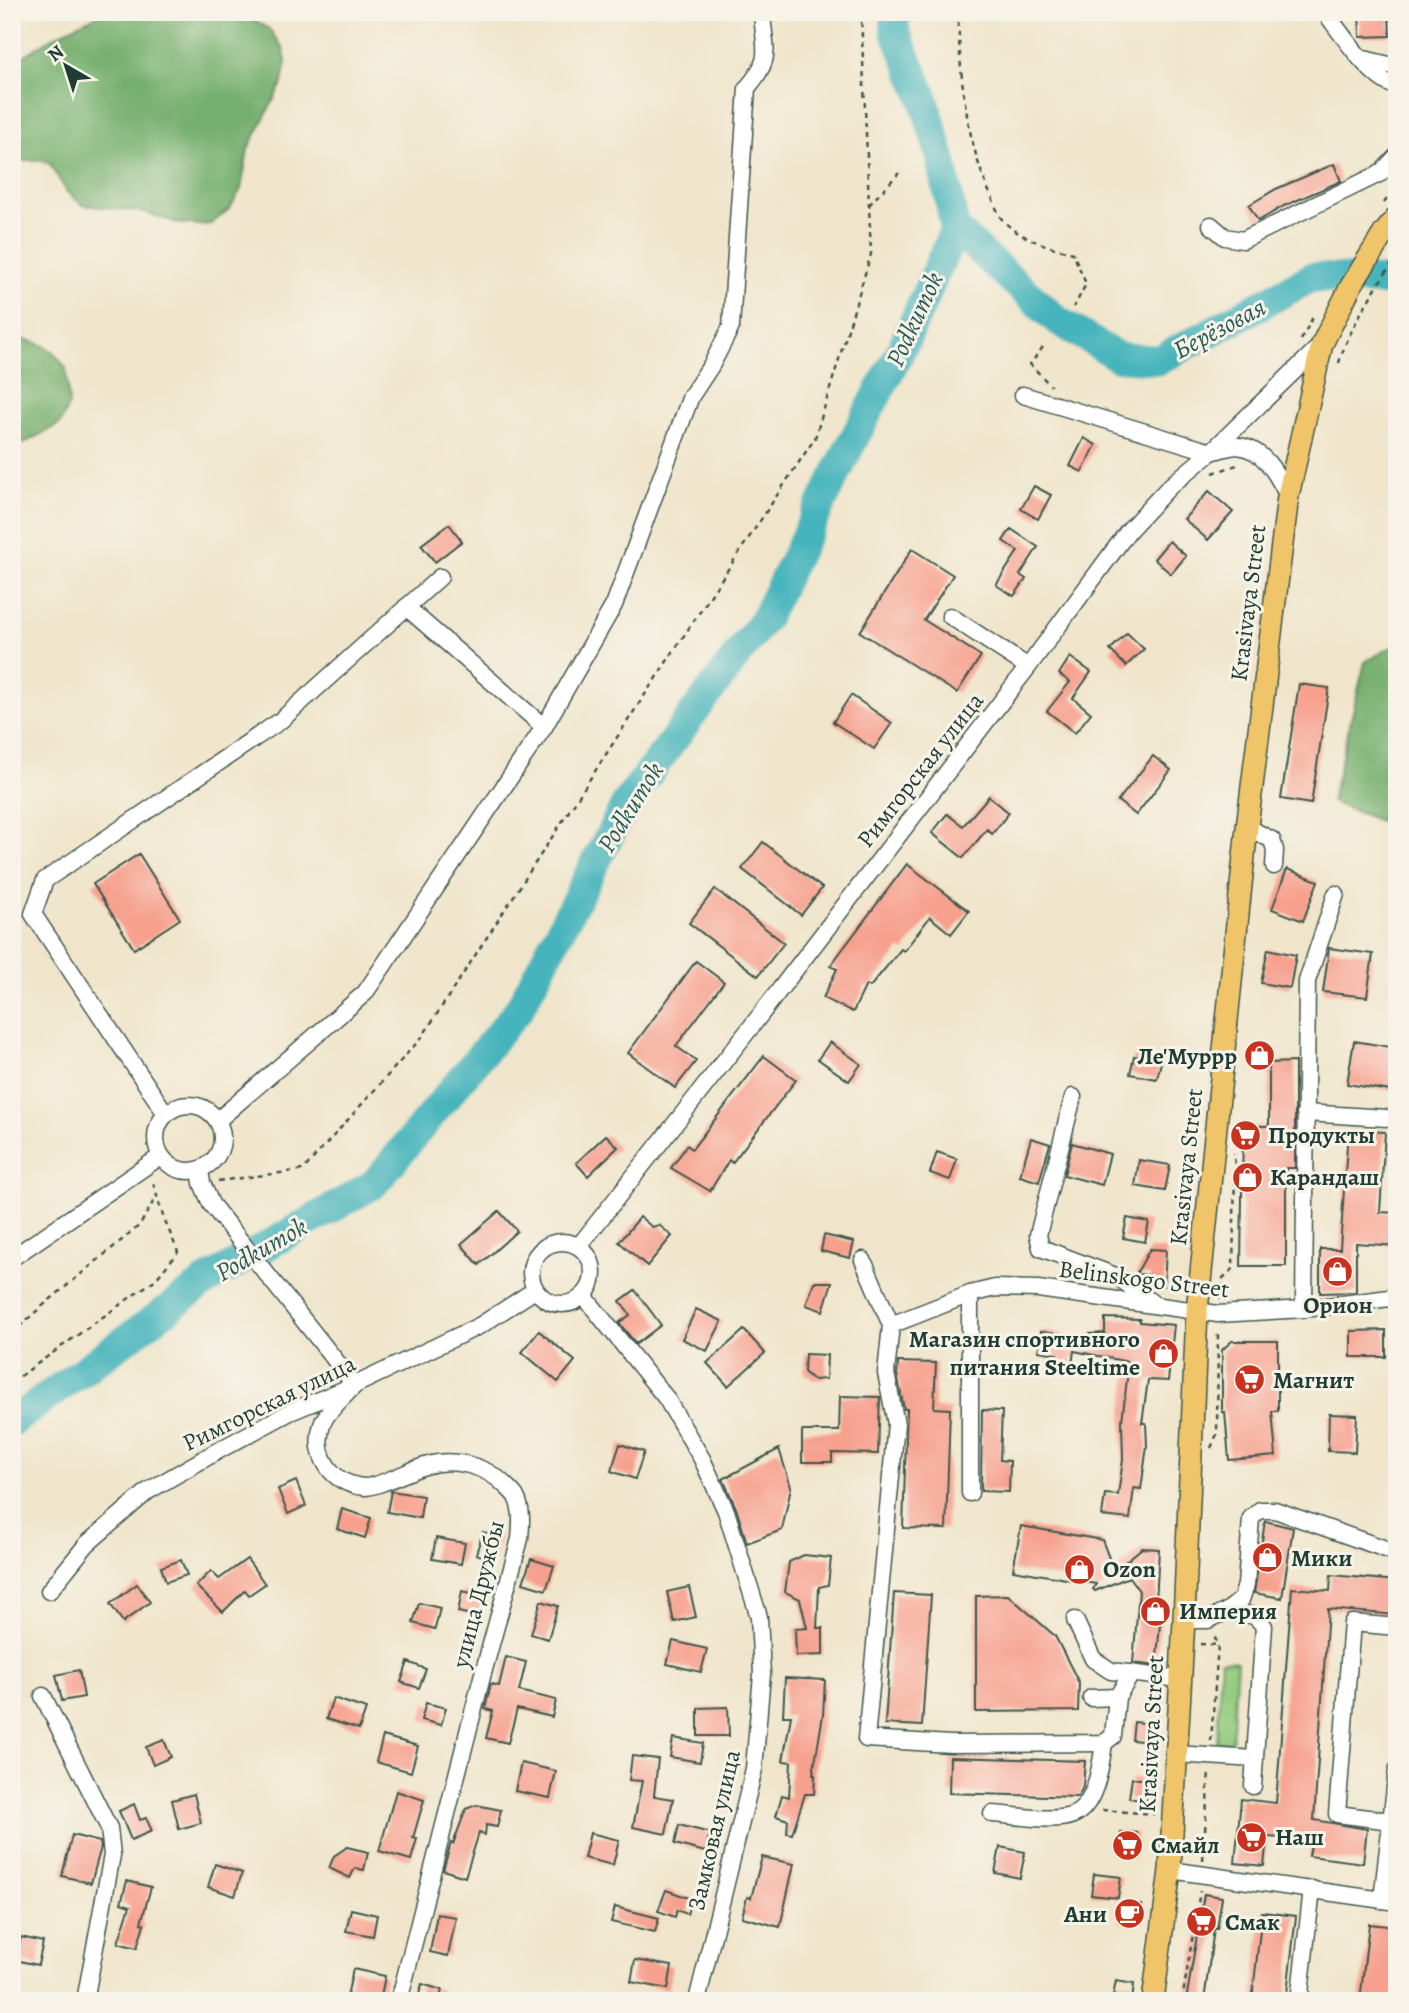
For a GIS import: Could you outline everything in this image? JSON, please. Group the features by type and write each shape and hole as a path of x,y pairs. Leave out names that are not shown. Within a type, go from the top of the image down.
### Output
{"main road":[{"name":"Krasivaya Street","path":"1153,2001 1170,1870 1184,1620 1208,1313 1227,946 1247,827 1288,496 1351,286 1397,217"}],"street":[{"path":"218,1120 365,993 544,727 614,605 691,396 732,327 747,88 760,74 767,56 762,12"},
{"path":"1325,12 1370,70 1392,86 1397,86"},
{"path":"1360,58 1397,67"},
{"path":"1211,225 1225,237 1243,240 1381,173 1397,156"},
{"name":"Римгорская улица","path":"579,1246 1028,667 1129,530 1169,487 1332,349"},
{"path":"1023,395 1211,452 1237,446 1255,452 1273,468 1288,496"},
{"path":"166,1114 33,914 45,880 279,721 440,577"},
{"path":"407,607 544,727"},
{"path":"950,616 1028,667"},
{"path":"1247,827 1272,840 1275,850 1274,866"},
{"path":"1304,1308 1307,981 1336,894"},
{"path":"1073,1097 1038,1235 1041,1248 1118,1277 1157,1307"},
{"path":"201,1176 221,1149 223,1139 218,1120 203,1107 193,1104 174,1108 159,1123 156,1134 156,1145 164,1160 178,1169 201,1176 211,1204 355,1385"},
{"path":"1306,1113 1387,1118 1397,1122"},
{"path":"12,1258 164,1160"},
{"path":"569,1242 579,1246 586,1252 594,1270 590,1289 576,1302 558,1305 549,1302 535,1290 531,1280 530,1270 534,1260 539,1251 548,1245 569,1242"},
{"path":"863,1259 891,1325 886,1373 895,1424 866,1738 951,1744 1104,1743"},
{"name":"Belinskogo Street","path":"891,1325 971,1294 995,1288 1038,1289 1208,1313 1304,1308 1397,1297"},
{"name":"Римгорская улица","path":"48,1591 87,1544 148,1491 290,1412 355,1385 481,1325 535,1290"},
{"path":"970,1493 971,1294"},
{"name":"Замковая улица","path":"584,1296 666,1398 702,1458 726,1511 760,1617 762,1674 754,1769 697,2001"},
{"name":"улица Дружбы","path":"355,1385 324,1420 318,1445 327,1466 345,1483 368,1487 428,1465 453,1462 478,1467 499,1479 516,1496 522,1516 520,1539 399,2001"},
{"path":"1184,1620 1208,1620 1227,1611 1241,1600 1246,1585 1251,1518 1261,1510 1275,1510 1397,1553"},
{"path":"1227,1611 1255,1616 1264,1626 1253,1786"},
{"path":"1075,1620 1093,1659 1111,1671 1180,1679"},
{"path":"1391,1821 1338,1814 1352,1623 1397,1627"},
{"path":"992,1814 1059,1818 1076,1815 1091,1797 1100,1773 1104,1743 1113,1735 1117,1697 1132,1674"},
{"path":"43,1696 109,1828 112,1855 85,2001"},
{"path":"1091,1698 1117,1697"},
{"path":"1175,1754 1255,1759"},
{"path":"1170,1870 1390,1901 1391,1821 1397,1770"},
{"path":"1298,2001 1311,1889"}],"path":[{"path":"201,1176 303,1170 422,1037 815,438 871,254 861,12"},
{"path":"958,12 966,117 984,180 1001,218 1024,236 1049,247 1073,253 1086,284 1074,307"},
{"path":"869,205 899,173"},
{"path":"1338,366 1332,349 1363,312 1397,256"},
{"path":"1043,347 1030,365 1076,411"},
{"path":"1209,1453 1217,1434 1208,1313 1223,1278 1233,1269 1233,1147"},
{"path":"12,1382 156,1279 178,1252 153,1183 164,1160"},
{"path":"12,1334 140,1224 157,1197"},
{"path":"1182,2001 1202,1874 1218,1645 1208,1620"},
{"path":"1081,1808 1158,1815"}],"green space":[{"path":"109,12 148,12 161,16 174,12 225,12 248,17 269,29 283,48 286,61 282,84 248,149 241,189 229,209 211,224 178,223 144,212 83,205 67,192 49,163 38,160 12,161 12,65 59,34"},
{"path":"12,336 40,344 52,351 66,368 69,404 60,424 12,449"},
{"path":"1397,644 1397,804 1380,821 1331,802 1365,662"},
{"path":"1221,1660 1237,1661 1232,1743 1217,1742"}],"building":[{"path":"1359,12 1389,12 1390,36 1360,37"},
{"path":"1334,164 1341,181 1284,206 1258,221 1249,205 1276,189"},
{"path":"1084,438 1096,445 1082,472 1070,466"},
{"path":"1034,486 1051,495 1038,519 1021,509"},
{"path":"1209,491 1233,512 1208,540 1184,519"},
{"path":"449,524 462,541 435,562 421,545"},
{"path":"1011,529 1038,547 1020,575 1026,579 1014,596 996,585 1018,551 1003,541"},
{"path":"1169,541 1186,556 1171,574 1154,559"},
{"path":"912,549 953,575 924,620 981,656 957,693 860,632"},
{"path":"1127,633 1144,649 1126,666 1110,650"},
{"path":"1070,657 1091,672 1073,698 1091,713 1075,733 1047,711 1070,682 1059,674"},
{"path":"1299,684 1329,688 1311,804 1281,799"},
{"path":"851,695 892,723 874,749 833,722"},
{"path":"1153,756 1171,770 1136,815 1118,801"},
{"path":"989,796 1009,813 992,834 987,829 963,858 932,833 947,814 963,826"},
{"path":"763,842 822,888 801,915 742,869"},
{"path":"139,854 180,919 134,949 93,884"},
{"path":"907,864 969,911 951,934 930,917 904,951 901,949 870,987 866,985 853,1012 823,998 837,969 830,966"},
{"path":"1287,869 1318,881 1303,921 1272,909"},
{"path":"715,889 784,943 758,976 689,923"},
{"path":"1329,948 1373,954 1367,997 1323,992"},
{"path":"1268,949 1296,955 1290,988 1261,983"},
{"path":"696,961 724,982 676,1046 696,1061 675,1088 628,1053"},
{"path":"1354,1041 1397,1048 1391,1091 1347,1084"},
{"path":"830,1042 861,1064 849,1081 818,1059"},
{"path":"764,1056 796,1080 732,1163 729,1160 710,1191 671,1168 687,1145 692,1149"},
{"path":"1134,1056 1161,1062 1157,1079 1130,1074"},
{"path":"1295,1062 1295,1168 1286,1168 1286,1266 1241,1266 1243,1126 1269,1126 1269,1063"},
{"path":"1348,1130 1385,1132 1380,1212 1397,1213 1397,1246 1356,1243 1356,1292 1320,1293 1320,1249 1340,1249"},
{"path":"606,1135 618,1147 588,1176 576,1163"},
{"path":"1031,1138 1050,1144 1039,1182 1020,1176"},
{"path":"1072,1143 1110,1154 1102,1185 1064,1175"},
{"path":"937,1152 957,1159 950,1180 930,1173"},
{"path":"1139,1160 1170,1165 1165,1191 1135,1186"},
{"path":"499,1211 517,1231 479,1265 461,1244"},
{"path":"640,1217 652,1227 659,1225 672,1236 647,1266 619,1242"},
{"path":"1127,1218 1149,1222 1145,1242 1123,1238"},
{"path":"824,1235 854,1242 850,1258 821,1251"},
{"path":"1150,1249 1166,1250 1164,1286 1149,1285 1150,1275 1136,1274"},
{"path":"814,1282 832,1282 823,1311 806,1305"},
{"path":"635,1290 661,1325 636,1344 619,1323 630,1315 620,1301"},
{"path":"696,1309 722,1321 707,1351 682,1339"},
{"path":"1105,1318 1140,1319 1140,1322 1174,1325 1168,1381 1148,1380 1142,1423 1146,1423 1147,1446 1141,1489 1134,1488 1130,1519 1102,1516 1105,1494 1118,1495 1123,1460 1122,1421 1129,1362 1074,1351 1072,1365 1055,1363 1057,1354 1038,1351 1041,1331 1090,1338 1090,1334 1105,1333"},
{"path":"744,1330 765,1353 728,1386 707,1363"},
{"path":"1386,1330 1386,1357 1351,1357 1351,1331"},
{"path":"539,1331 575,1361 558,1382 522,1352"},
{"name":"Магнит","path":"1232,1341 1278,1341 1278,1411 1272,1411 1276,1456 1229,1460 1225,1412 1222,1412 1222,1350"},
{"path":"805,1354 827,1355 826,1379 813,1380 804,1372"},
{"path":"898,1362 936,1363 934,1408 950,1409 946,1529 903,1528 907,1409 904,1409 897,1374"},
{"path":"840,1396 880,1397 878,1454 832,1453 832,1462 802,1462 802,1431 839,1431"},
{"path":"982,1410 1002,1411 1000,1460 1010,1461 1009,1492 981,1491"},
{"path":"1329,1414 1357,1415 1355,1452 1328,1451"},
{"path":"620,1444 644,1452 635,1479 611,1471"},
{"path":"779,1449 791,1487 782,1530 747,1543 723,1479"},
{"path":"296,1481 306,1506 288,1514 278,1489"},
{"path":"391,1491 423,1496 420,1518 387,1512"},
{"path":"342,1509 371,1518 365,1538 337,1529"},
{"path":"1265,1521 1293,1528 1282,1598 1254,1593"},
{"path":"1021,1526 1102,1540 1114,1571 1142,1548 1159,1549 1156,1602 1162,1603 1156,1666 1133,1663 1139,1591 1129,1577 1095,1591 1093,1589 1096,1584 1013,1570"},
{"path":"483,1532 500,1538 493,1560 476,1554"},
{"path":"436,1538 465,1543 461,1564 432,1559"},
{"path":"804,1555 831,1558 828,1585 819,1587 817,1628 823,1628 823,1655 796,1656 795,1629 807,1628 800,1599 785,1592 789,1562"},
{"path":"247,1559 265,1584 249,1595 245,1590 223,1612 196,1586 211,1571 219,1579"},
{"path":"531,1559 554,1566 546,1590 523,1583"},
{"path":"181,1560 187,1575 166,1582 161,1567"},
{"path":"1331,1575 1397,1581 1397,1615 1328,1609 1314,1820 1367,1829 1363,1863 1309,1856 1312,1840 1267,1837 1264,1866 1235,1863 1241,1799 1276,1803 1292,1588 1330,1591"},
{"path":"137,1584 150,1602 123,1622 110,1604"},
{"path":"689,1587 696,1617 674,1622 667,1592"},
{"path":"462,1591 485,1596 480,1617 458,1612"},
{"path":"894,1593 931,1595 922,1726 885,1724"},
{"path":"1008,1595 1055,1636 1079,1683 1078,1711 976,1712 976,1596"},
{"path":"541,1601 558,1606 548,1639 531,1634"},
{"path":"419,1603 440,1608 435,1629 413,1623"},
{"path":"673,1641 707,1649 701,1672 667,1664"},
{"path":"506,1657 526,1662 519,1691 556,1700 552,1717 517,1709 508,1743 486,1738 493,1711 485,1709 491,1684 499,1686"},
{"path":"408,1662 426,1669 419,1688 401,1682"},
{"path":"79,1670 84,1697 62,1701 56,1675"},
{"path":"785,1678 825,1680 823,1715 813,1774 814,1794 805,1794 792,1834 787,1833 788,1820 776,1816 782,1795 789,1797 791,1762 783,1761 791,1716 783,1716"},
{"path":"333,1698 366,1709 359,1729 326,1719"},
{"path":"426,1703 446,1708 441,1725 421,1720"},
{"path":"728,1707 729,1736 698,1736 698,1708"},
{"path":"1134,1722 1152,1724 1151,1742 1132,1740"},
{"path":"383,1736 418,1746 411,1772 376,1762"},
{"path":"673,1738 703,1743 700,1762 670,1757"},
{"path":"164,1740 171,1757 153,1765 146,1747"},
{"path":"632,1756 658,1759 654,1796 673,1799 666,1834 633,1827 642,1781 629,1780"},
{"path":"950,1757 1085,1761 1083,1787 1078,1797 949,1793"},
{"path":"521,1763 556,1771 550,1798 515,1791"},
{"path":"1132,1778 1149,1780 1146,1801 1129,1798"},
{"path":"396,1791 424,1800 413,1838 417,1839 411,1860 379,1851"},
{"path":"194,1794 201,1823 179,1829 172,1800"},
{"path":"134,1804 140,1820 146,1818 152,1831 131,1840 119,1811"},
{"path":"476,1805 501,1810 497,1827 486,1825 485,1835 479,1833 465,1877 443,1870 466,1809"},
{"path":"679,1825 710,1833 705,1852 675,1844"},
{"name":"Смайл","path":"1121,1832 1137,1833 1134,1858 1119,1856"},
{"path":"590,1833 619,1840 613,1865 584,1858"},
{"path":"72,1835 100,1842 91,1883 62,1876"},
{"path":"347,1847 368,1852 364,1870 355,1868 350,1878 329,1868 334,1856"},
{"path":"1000,1847 1025,1852 1020,1878 995,1873"},
{"path":"762,1857 794,1864 780,1927 742,1917 747,1897 751,1898"},
{"path":"215,1864 242,1873 235,1896 208,1887"},
{"path":"1094,1874 1121,1877 1118,1898 1091,1895"},
{"path":"127,1881 151,1887 137,1948 118,1943 130,1906 121,1903"},
{"path":"666,1890 692,1899 687,1914 677,1910 675,1917 658,1911"},
{"path":"1204,1894 1222,1897 1217,1929 1214,1929 1204,2001 1186,2001"},
{"name":"Ани","path":"1122,1904 1141,1905 1139,1923 1120,1922"},
{"path":"615,1907 659,1918 655,1932 611,1922"},
{"path":"351,1909 377,1915 373,1936 346,1931"},
{"path":"1262,1912 1296,1916 1286,2001 1252,2001"},
{"path":"437,1914 456,1917 448,1956 430,1952"},
{"path":"1369,1924 1397,1927 1397,1980 1394,2001 1360,2001"},
{"path":"21,1937 43,1942 38,1965 15,1960"},
{"path":"635,1960 672,1966 668,1989 631,1982"},
{"path":"353,1969 385,1976 380,2001 346,2001"},
{"path":"1116,1981 1134,1984 1132,2001 1112,2001"},
{"path":"422,1984 442,1990 439,2001 417,2001"}],"waterway":[{"name":"Podkumok","path":"12,1422 208,1280 374,1184 519,1009 627,802 765,618 902,348 955,229 942,162 923,96 895,31 895,12"},
{"name":"Берёзовая","path":"955,229 1057,320 1118,357 1159,360 1312,277 1397,282"}],"place":[{"name":"Ле'Муррр","path":"1260,1056"},
{"name":"Продукты","path":"1245,1135"},
{"name":"Карандаш","path":"1247,1177"},
{"name":"Орион","path":"1338,1271"},
{"name":"Магазин спортивного питания Steeltime","path":"1163,1353"},
{"name":"Магнит","path":"1250,1380"},
{"name":"Мики","path":"1268,1558"},
{"name":"Ozon","path":"1080,1569"},
{"name":"Империя","path":"1156,1611"},
{"name":"Наш","path":"1252,1837"},
{"name":"Смайл","path":"1128,1845"},
{"name":"Ани","path":"1130,1914"},
{"name":"Смак","path":"1202,1922"}]}
